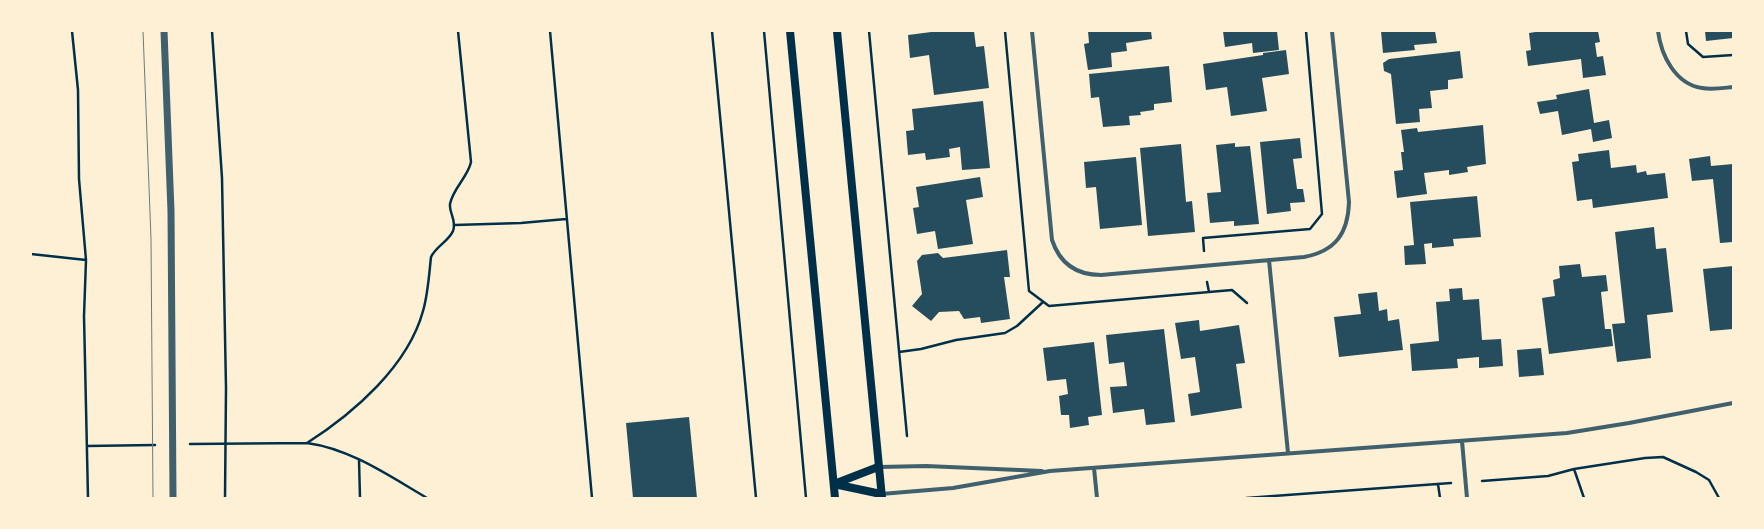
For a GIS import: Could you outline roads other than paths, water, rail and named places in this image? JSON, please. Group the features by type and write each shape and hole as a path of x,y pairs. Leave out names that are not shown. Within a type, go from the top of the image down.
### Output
{"main road":[{"path":"790,31 835,498"},
{"path":"834,484 881,496 837,31"},
{"path":"834,484 878,467"}],"street":[{"path":"164,31 171,219 173,498"},
{"path":"1032,31 1051,232 1058,253 1072,268 1083,274 1094,275 1269,260 1317,254 1330,247 1339,239 1347,222 1349,202 1332,31"},
{"path":"1658,31 1661,48 1667,63 1687,82 1701,88 1733,87"},
{"path":"1269,260 1288,453"},
{"path":"881,496 933,491 1050,471 1584,431 1733,402"},
{"path":"1462,441 1467,498"},
{"path":"878,467 926,466 1050,471"},
{"path":"1094,468 1097,498"}],"tram line":[{"path":"143,31 151,239 153,498"}]}
